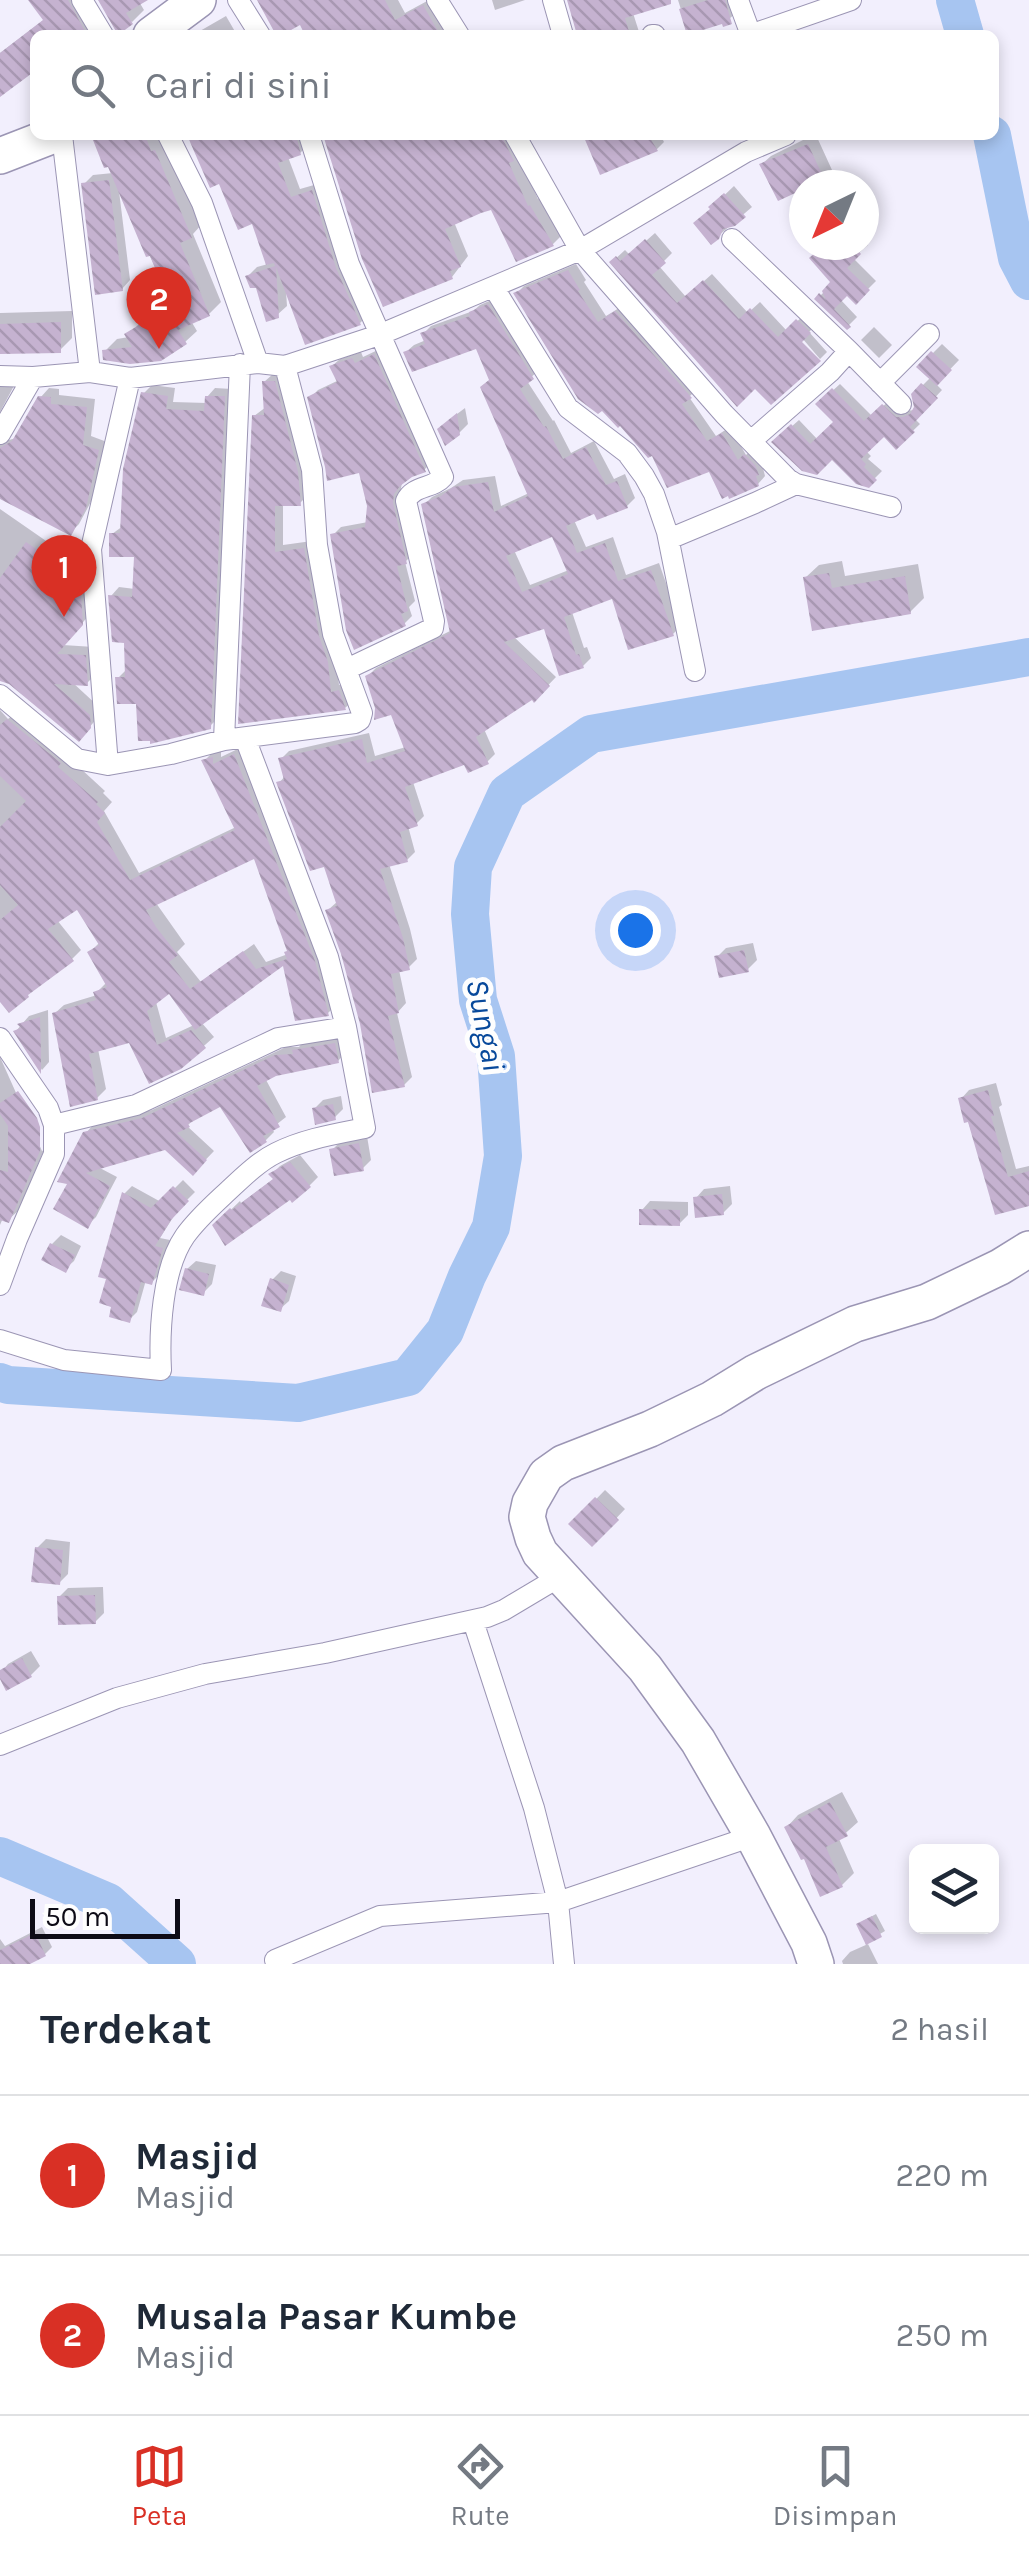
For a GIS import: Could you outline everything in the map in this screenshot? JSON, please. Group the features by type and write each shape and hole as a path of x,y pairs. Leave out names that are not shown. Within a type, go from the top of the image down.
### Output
{"highway":[{"path":"158,30 196,1"},
{"path":"0,156 41,140"},
{"path":"816,1964 754,1836 698,1741 645,1668 540,1553 527,1517 537,1487 563,1463 650,1429 855,1324 927,1302 1029,1249"}],"street":[{"path":"82,0 100,30"},
{"path":"238,0 257,30"},
{"path":"437,0 456,30"},
{"path":"553,0 562,30"},
{"path":"738,0 749,30"},
{"path":"765,30 850,0"},
{"path":"63,140 90,372"},
{"path":"0,1340 64,1360 161,1370 159,1330 174,1257 198,1220 244,1176 274,1154 308,1140 365,1128 328,957 235,739 249,363 202,203 170,140"},
{"path":"311,140 348,264 442,476 440,481 412,492 406,500 433,628 347,669"},
{"path":"518,140 580,250 750,441 796,484 891,507"},
{"path":"0,376 90,372 130,378 249,363 286,366 379,336 580,250 746,152 774,140"},
{"path":"732,239 901,404"},
{"path":"494,288 568,408 626,454 644,476 660,508 669,540 694,671"},
{"path":"880,383 929,334"},
{"path":"750,441 849,351"},
{"path":"0,696 78,759 108,765 235,739 360,720 362,713 333,634 317,545 312,470 286,366"},
{"path":"0,434 33,377"},
{"path":"108,765 91,549 130,378"},
{"path":"669,540 796,484"},
{"path":"54,1126 136,1106 278,1038 346,1027"},
{"path":"0,1038 48,1108 54,1126 54,1154 0,1285"},
{"path":"0,1745 117,1698 187,1679 473,1621 504,1610 561,1576"},
{"path":"473,1621 534,1808 558,1902 564,1964"},
{"path":"275,1960 380,1916 558,1902 754,1836"}],"building":[{"path":"28,0 68,0 84,30 30,30 30,75 0,97 0,53 43,20"},
{"path":"98,0 148,0 126,13 133,24 125,30 115,30"},
{"path":"257,0 385,0 395,20 423,5 437,30 302,30 300,25 291,30 273,30"},
{"path":"567,0 671,0 671,4 625,18 629,30 576,30"},
{"path":"708,0 725,0 732,24 685,30 679,9"},
{"path":"93,140 147,140 151,151 155,150 192,238 180,243 210,316 178,330 187,344 161,361 130,364 103,360 102,350 132,347 124,334 171,306 108,167 104,168"},
{"path":"189,140 297,140 301,155 278,163 291,197 312,190 336,268 361,325 305,345 276,267 279,318 266,322 256,288 250,288 245,276 275,266 274,263 266,265 252,224 238,230 219,184 210,188"},
{"path":"325,140 504,140 528,206 554,246 516,262 491,210 481,213 445,229 461,267 450,271 453,279 383,307 362,259"},
{"path":"585,140 651,140 658,151 600,175"},
{"path":"808,144 820,170 789,170 789,196 778,201 759,164"},
{"path":"109,180 123,291 95,295 81,183"},
{"path":"724,193 746,217 723,229 711,245 693,223"},
{"path":"645,239 666,263 652,275 677,303 703,280 739,319 750,308 778,337 796,319 811,333 802,342 821,361 771,405 755,389 737,407 609,262 616,256 620,261"},
{"path":"811,260 855,260 847,268 870,290 856,305 847,296 834,309 851,327 847,330 814,299 819,293 826,300 822,291 830,282"},
{"path":"568,270 598,322 615,311 692,398 682,404 707,441 722,433 738,460 744,454 755,465 759,486 722,499 709,472 667,488 652,456 648,458 602,411 598,414 578,399 513,293"},
{"path":"488,304 534,379 520,389 563,459 586,447 606,485 617,481 628,508 597,520 594,514 566,526 577,553 605,543 618,581 651,570 674,636 628,650 612,599 564,617 584,668 559,676 544,629 504,642 550,686 534,703 532,700 476,737 489,764 468,773 464,765 405,787 418,826 400,832 408,862 380,869 410,970 391,974 399,1013 388,1016 405,1087 372,1093 360,1024 325,910 337,906 324,867 310,871 276,782 284,780 278,758 362,739 367,763 405,751 391,715 374,720 375,708 365,676 450,633 421,504 453,487 488,482 494,512 528,496 480,387 489,380 476,349 412,372 403,352 425,344 420,333 470,316 469,312","holes":["552,537 568,574 522,592 506,556"]},
{"path":"61,322 61,353 0,354 0,324"},
{"path":"931,351 952,370 937,386 916,367"},
{"path":"374,354 426,472 412,477 394,494 407,564 397,566 408,611 401,614 406,626 354,650 346,630 330,534 365,527 367,506 359,473 327,481 307,397 337,382 329,366 352,358 355,363"},
{"path":"262,381 275,381 298,472 301,506 275,506 275,552 304,548 331,692 339,690 346,710 238,724 252,415 264,415"},
{"path":"921,383 938,398 910,427 915,432 896,450 884,437 861,459 877,480 869,488 856,484 832,460 817,475 802,471 771,442 791,424 810,444 833,422 815,404 832,388 864,421 882,404 896,417 910,414 914,407 911,394"},
{"path":"141,392 168,396 166,409 204,411 205,396 225,396 211,729 150,744 138,741 136,704 117,704 115,677 125,677 124,643 112,642 108,595 132,597 134,557 109,557 109,533 120,533 123,469"},
{"path":"38,396 51,397 51,404 87,407 83,445 99,450 86,508 71,536 0,499 0,448 12,441"},
{"path":"457,413 460,435 445,446 437,429"},
{"path":"26,542 80,579 83,625 57,654 86,655 88,686 54,684 90,715 91,728 79,742 9,684 0,681 0,578"},
{"path":"829,573 832,588 905,576 911,614 812,631 803,577"},
{"path":"7,719 61,763 58,767 98,802 105,813 97,822 130,880 235,830 201,760 213,757 213,764 234,754 315,961 329,1016 295,1021 283,966 195,1030 169,994 147,1011 157,1045 191,1030 206,1048 181,1069 149,1084 129,1043 89,1054 98,1100 70,1107 52,1013 96,1000 93,992 107,987 87,952 99,945 77,910 48,929 74,961 9,1013 0,1002 0,920 18,905 0,885 0,827 26,801 0,776 0,725","holes":["254,859 287,959 256,969 243,951 190,989 169,962 178,955 146,910"]},
{"path":"744,950 749,972 719,978 714,956"},
{"path":"40,1017 41,1074 13,1031 21,1028 17,1024"},
{"path":"335,1043 339,1063 276,1076 257,1086 280,1127 263,1136 267,1142 250,1153 220,1107 177,1133 207,1160 193,1176 165,1150 86,1173 110,1186 88,1229 53,1209 67,1184 57,1182 83,1132 142,1118 275,1055"},
{"path":"988,1090 1008,1177 1029,1171 1029,1206 995,1215 958,1098"},
{"path":"18,1091 37,1118 40,1151 9,1223 0,1220 0,1170 8,1172 8,1126 0,1114 0,1103"},
{"path":"333,1104 336,1120 315,1125 312,1108"},
{"path":"359,1143 364,1171 334,1176 329,1149"},
{"path":"290,1162 311,1187 225,1246 212,1225 273,1179 268,1174"},
{"path":"173,1186 189,1201 155,1246 163,1248 152,1285 141,1282 130,1323 109,1317 111,1307 99,1303 106,1279 98,1277 122,1192 151,1208"},
{"path":"722,1194 724,1215 695,1218 693,1197"},
{"path":"639,1209 680,1210 680,1226 639,1225"},
{"path":"50,1243 75,1255 66,1273 41,1260"},
{"path":"185,1268 209,1274 204,1296 179,1290"},
{"path":"270,1278 289,1285 281,1312 261,1306"},
{"path":"595,1497 619,1520 592,1547 568,1524"},
{"path":"35,1547 63,1550 60,1585 31,1582"},
{"path":"95,1595 96,1624 58,1625 57,1596"},
{"path":"22,1658 32,1677 6,1691 0,1670"},
{"path":"830,1802 848,1836 826,1847 843,1887 820,1897 804,1859 801,1860 784,1827"},
{"path":"872,1916 882,1937 866,1945 856,1924"},
{"path":"35,1933 46,1956 30,1964 0,1964 0,1950"}],"waterway":[{"name":"Sungai","path":"955,0 964,30"},
{"name":"Sungai","path":"993,140 1017,258 1029,281"},
{"name":"Sungai","path":"0,1382 298,1403 408,1377 445,1331 491,1227 503,1156 496,1056 478,1000 470,914 473,867 507,793 591,734 1029,657"},
{"name":"Sungai","path":"0,1856 108,1902 177,1964"}],"place":[{"name":"Musala Pasar Kumbe","path":"159,349"},
{"name":"Masjid","path":"64,617"}]}
